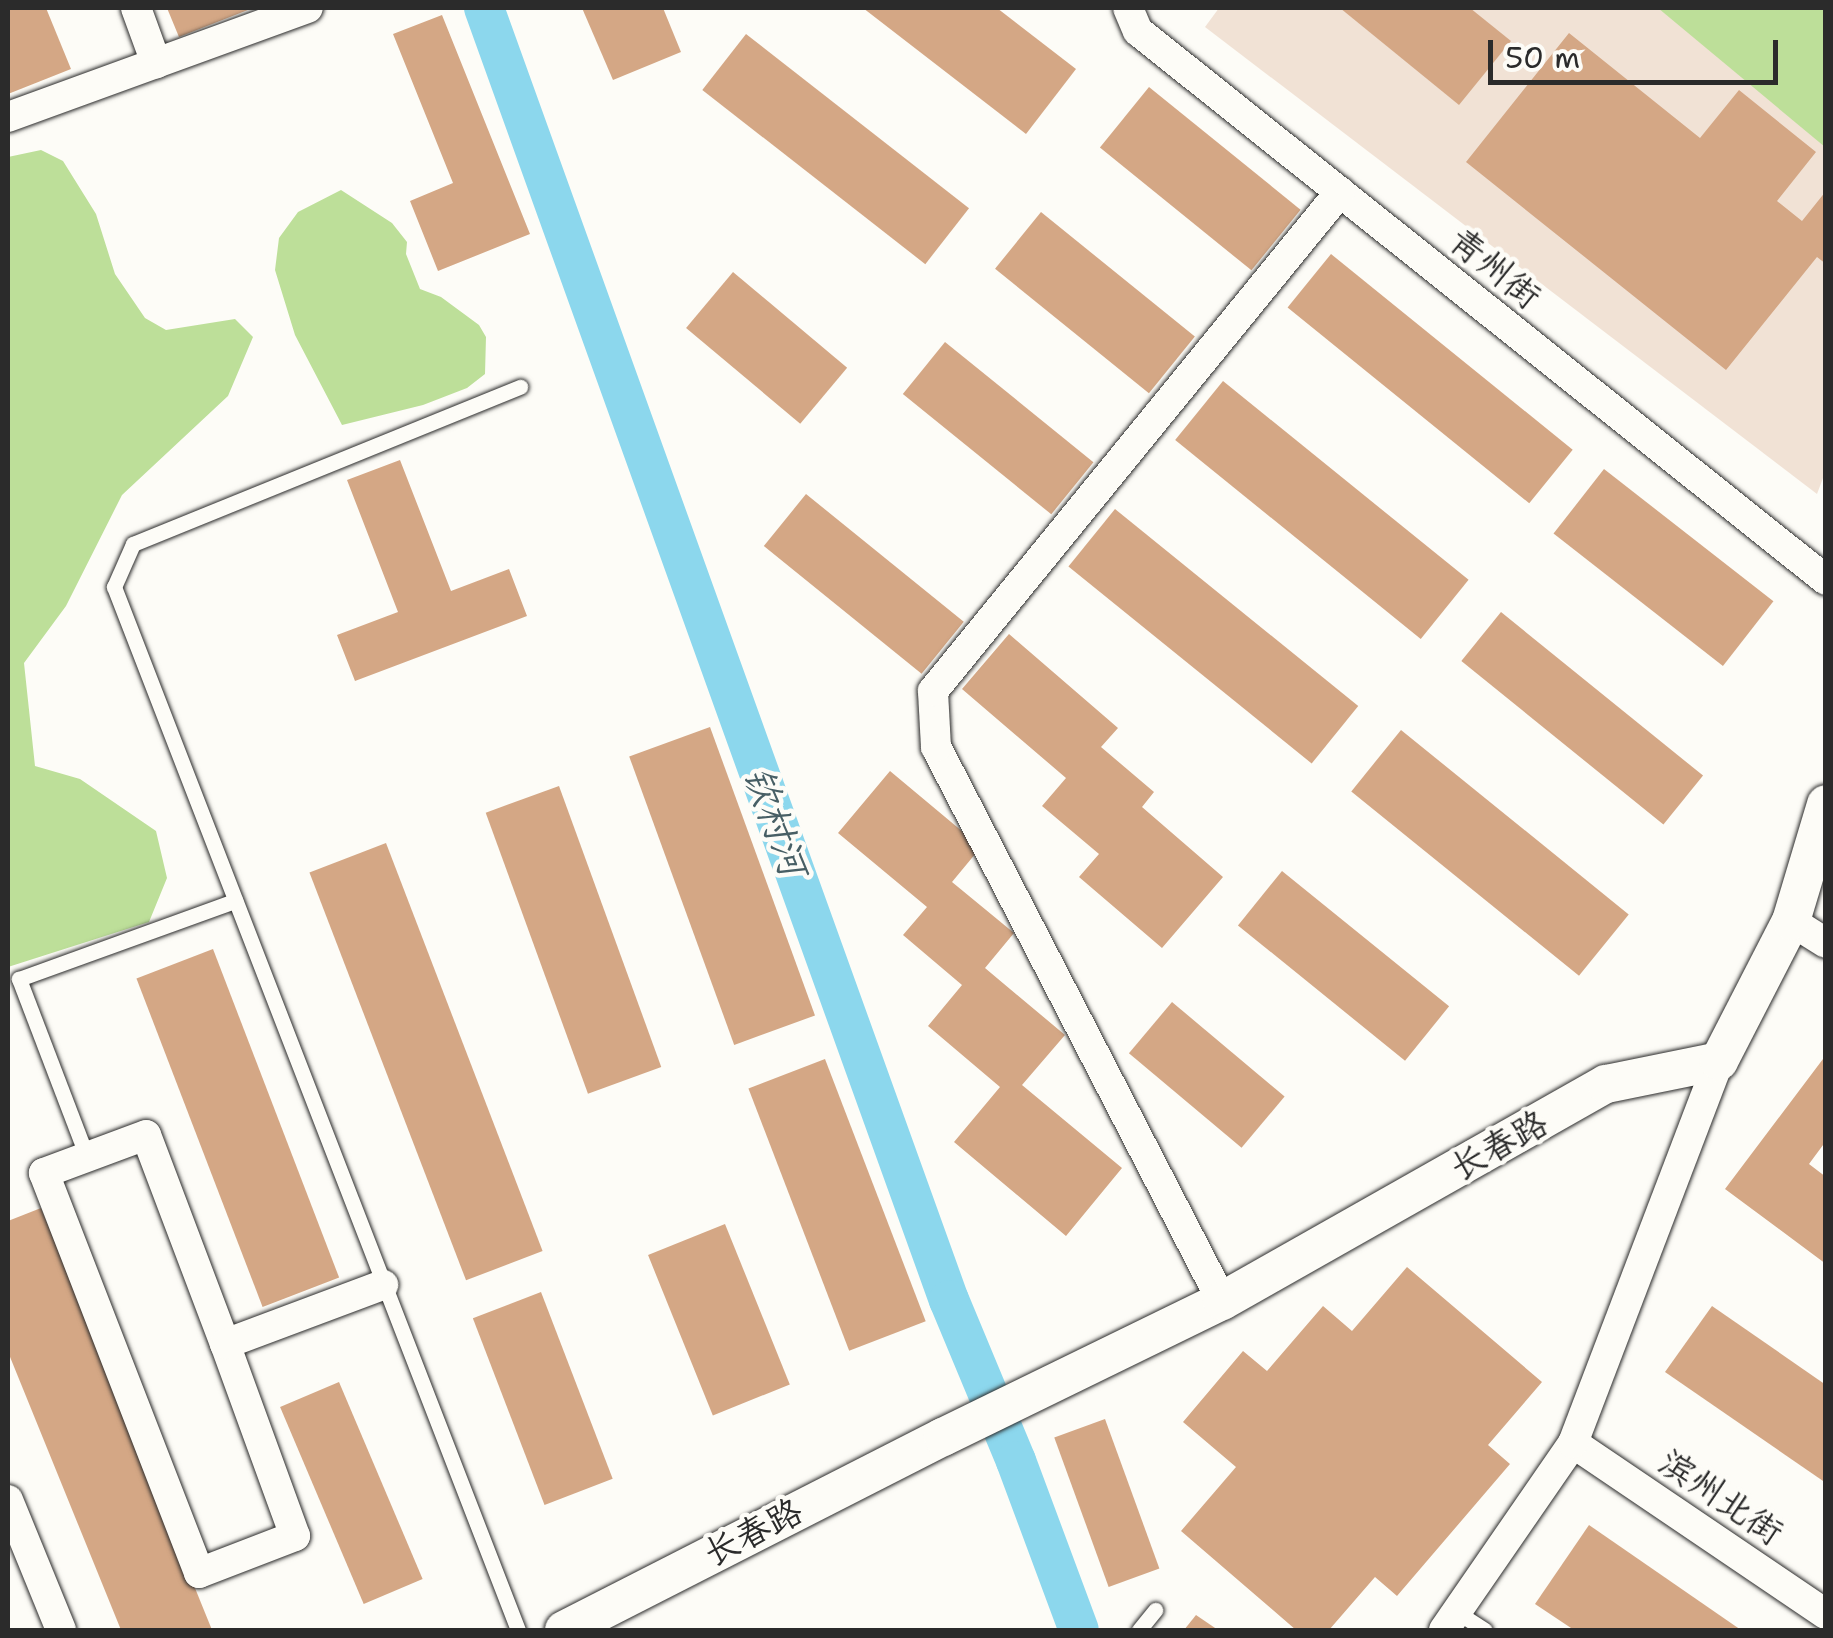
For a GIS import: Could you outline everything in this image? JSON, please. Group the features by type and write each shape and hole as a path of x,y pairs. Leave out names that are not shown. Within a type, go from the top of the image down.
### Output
{"street":[{"path":"136,8 156,63"},
{"path":"8,116 308,8"},
{"name":"青州街","path":"1140,15 1340,192 1826,580"},
{"path":"1222,1302 936,747 933,691 1340,192"},
{"path":"1450,1621 1574,1443 1719,1061 1791,921 1826,804"},
{"path":"1791,921 1826,943"},
{"name":"长春路","path":"564,1630 942,1436 1222,1302 1606,1084 1719,1061"},
{"path":"146,1135 225,1344 295,1536 199,1574 44,1172 146,1135"},
{"path":"225,1344 383,1285"},
{"name":"滨州北街","path":"1574,1443 1826,1614"},
{"path":"8,1500 60,1630"}],"lane":[{"path":"518,1630 114,587 132,544 520,387"},
{"path":"87,1157 19,978 235,901"},
{"path":"1140,1630 1154,1610"},
{"path":"1450,1621 1485,1630"}],"shaded area":[{"path":"1219,8 1825,8 1826,470 1817,494 1205,27"}],"green space":[{"path":"1658,8 1825,8 1825,147"},
{"path":"41,150 63,161 96,214 115,274 145,318 166,330 235,319 253,337 228,396 122,495 66,606 24,663 35,766 80,779 156,831 167,878 149,922 8,967 8,157"},
{"path":"341,190 392,223 407,242 406,254 420,289 441,297 479,325 486,337 485,374 467,388 423,405 342,425 295,335 275,270 279,238 298,212"}],"building":[{"path":"8,8 46,8 71,69 8,94"},
{"path":"167,8 253,8 179,37"},
{"path":"582,8 663,8 681,52 613,80"},
{"path":"863,8 997,8 1076,69 1026,134"},
{"path":"1340,8 1470,8 1511,41 1459,105"},
{"path":"442,15 530,234 438,271 410,201 453,183 393,34"},
{"path":"1569,33 1700,138 1739,90 1816,152 1777,201 1802,221 1826,191 1826,264 1817,257 1726,370 1466,162"},
{"path":"746,34 969,208 925,264 702,90"},
{"path":"1149,87 1301,210 1251,270 1100,148"},
{"path":"1041,212 1195,337 1149,393 995,269"},
{"path":"1331,254 1573,450 1529,503 1288,308"},
{"path":"733,272 847,368 800,424 686,328"},
{"path":"945,342 1093,462 1051,514 903,394"},
{"path":"1223,381 1469,580 1421,639 1175,440"},
{"path":"400,460 451,591 509,569 527,616 355,681 337,635 398,612 347,480"},
{"path":"1604,469 1773,601 1723,666 1554,534"},
{"path":"806,494 964,622 922,674 764,546"},
{"path":"1115,509 1358,706 1312,763 1068,567"},
{"path":"1501,612 1703,776 1663,825 1461,661"},
{"path":"1009,634 1118,728 1101,747 1154,792 1142,807 1223,877 1162,948 1079,877 1099,854 1042,806 1066,778 962,689"},
{"path":"710,727 815,1015 734,1045 629,756"},
{"path":"1401,730 1629,914 1579,976 1351,791"},
{"path":"890,771 981,847 952,882 1014,933 985,968 1065,1035 1022,1085 1122,1168 1066,1236 954,1142 1000,1087 928,1026 962,985 903,935 927,907 838,833"},
{"path":"559,786 661,1067 588,1094 486,813"},
{"path":"386,843 543,1251 466,1280 309,872"},
{"path":"1282,871 1449,1006 1405,1061 1238,925"},
{"path":"213,949 339,1278 263,1307 136,978"},
{"path":"1172,1002 1285,1096 1242,1148 1129,1053"},
{"path":"1826,1055 1826,1141 1809,1164 1826,1177 1826,1264 1725,1189"},
{"path":"825,1059 926,1321 849,1351 748,1088"},
{"path":"41,1208 212,1630 121,1630 8,1352 8,1221"},
{"path":"725,1224 790,1384 713,1415 648,1255"},
{"path":"1407,1267 1542,1382 1488,1445 1510,1464 1397,1596 1375,1577 1329,1630 1296,1630 1181,1531 1236,1467 1183,1422 1243,1351 1267,1371 1323,1306 1352,1331"},
{"path":"541,1292 613,1479 545,1505 473,1318"},
{"path":"1712,1306 1826,1385 1826,1483 1665,1372"},
{"path":"339,1382 423,1579 364,1604 280,1407"},
{"path":"1105,1419 1159,1568 1109,1587 1054,1437"},
{"path":"1589,1525 1741,1630 1574,1630 1535,1604"},
{"path":"1196,1615 1218,1630 1184,1630"}],"waterway":[{"name":"钦村河","path":"484,8 949,1300 1016,1461 1079,1630"}]}
